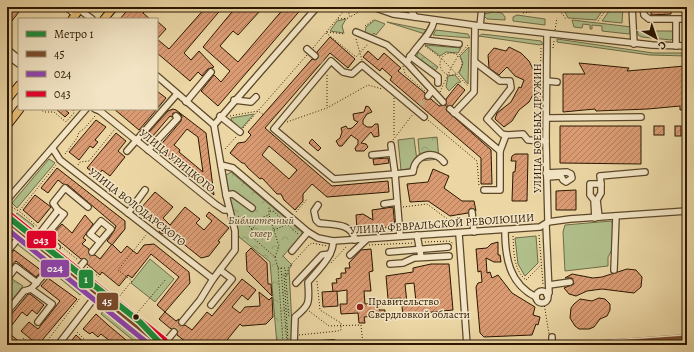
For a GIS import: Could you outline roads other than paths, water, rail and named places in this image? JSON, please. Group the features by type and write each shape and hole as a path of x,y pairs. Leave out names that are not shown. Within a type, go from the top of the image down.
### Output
{"main road":[{"path":"105,18 114,7"},
{"path":"7,100 18,86"},
{"path":"7,126 19,110"}],"street":[{"path":"66,7 90,18"},
{"path":"214,125 234,100 293,38 317,7"},
{"path":"373,7 388,13 434,21 634,44 687,46"},
{"path":"409,7 415,18"},
{"path":"482,7 474,39 474,92 452,111 500,151"},
{"path":"632,7 634,44"},
{"path":"643,7 644,15 649,19 687,19"},
{"path":"676,20 676,46"},
{"path":"405,64 423,42 434,21"},
{"path":"356,32 387,45 430,94 437,95 443,102"},
{"name":"УЛИЦА БОЕВЫХ ДРУЖИН","path":"545,293 549,293 546,175 546,34"},
{"path":"423,42 459,44"},
{"path":"7,49 18,58"},
{"path":"7,55 18,63"},
{"path":"410,56 438,77 438,83"},
{"path":"424,117 418,108 394,92 362,65 352,74 343,72 330,61 324,64 274,129 334,179 413,172 414,164 418,158 424,156 436,155 444,162"},
{"path":"475,62 500,81 510,81 511,88 487,119 502,134 523,134 528,140 546,141"},
{"path":"186,102 211,72"},
{"path":"158,77 214,125 226,195 232,212 235,231 235,250 213,279 200,300 182,322"},
{"path":"547,81 557,82"},
{"path":"127,151 177,94"},
{"path":"234,100 251,102 256,96"},
{"path":"7,200 53,149 85,110"},
{"name":"УЛИЦА УРИЦКОГО","path":"96,112 100,111 224,210 232,212"},
{"path":"148,150 178,118 176,116"},
{"path":"220,116 240,132"},
{"path":"547,118 641,117"},
{"path":"484,190 500,190 500,151 506,135"},
{"path":"392,143 392,154 399,205 400,236"},
{"name":"УЛИЦА ВОЛОДАРСКОГО","path":"53,149 60,160 213,279"},
{"path":"372,155 392,154"},
{"name":"УЛИЦА ФЕВРАЛЬСКОЙ РЕВОЛЮЦИИ","path":"221,165 233,168 308,232 318,238 333,241 366,240 417,235 459,234 540,227 547,223 616,216 687,211"},
{"path":"597,218 597,200 602,193 600,176 645,172"},
{"path":"597,218 594,200 590,195 590,184 601,184"},
{"path":"36,244 45,237 64,214 58,210 53,203 65,188 88,207"},
{"path":"128,213 145,190"},
{"path":"226,195 233,194 252,208"},
{"path":"384,204 399,205"},
{"path":"318,205 314,211 316,220 319,223 348,227 354,233 355,240"},
{"path":"36,244 58,210"},
{"path":"472,212 474,232"},
{"path":"614,270 616,216"},
{"path":"7,220 23,231 36,244 58,259 154,343 162,345 174,332"},
{"path":"505,230 508,265 512,276 520,286 536,297 539,302 544,303 548,299 545,293 538,293 536,297"},
{"path":"7,252 23,231"},
{"path":"292,251 308,232"},
{"path":"459,234 466,345"},
{"path":"417,235 421,257"},
{"path":"45,237 57,247"},
{"path":"350,255 366,240"},
{"path":"294,345 295,317 306,308 309,302 308,282 330,254 333,247 333,241"},
{"path":"92,252 100,242"},
{"path":"389,252 448,248"},
{"path":"296,283 322,255 330,254"},
{"path":"390,264 403,263 408,260 421,257 449,256"},
{"path":"7,312 24,291 31,289 58,259"},
{"path":"74,274 84,262"},
{"path":"7,279 16,267 37,283"},
{"path":"210,305 232,279 220,270"},
{"path":"549,285 570,282"},
{"path":"31,289 52,304 38,322"},
{"path":"58,345 98,293"},
{"path":"552,337 552,345"},
{"path":"588,345 683,341"},
{"path":"306,345 333,343"}],"tunnel":[{"path":"7,16 14,7"},
{"path":"315,56 322,62"},
{"path":"420,105 428,96"},
{"path":"84,262 92,252"},
{"path":"174,332 182,322"}],"metro line":[{"name":"1","path":"7,216 140,322 162,345"}],"place":[{"name":"Правительство Свердловкой области","path":"360,307"}],"park label":[{"name":"Библиотечный сквер","path":"261,226"}]}
